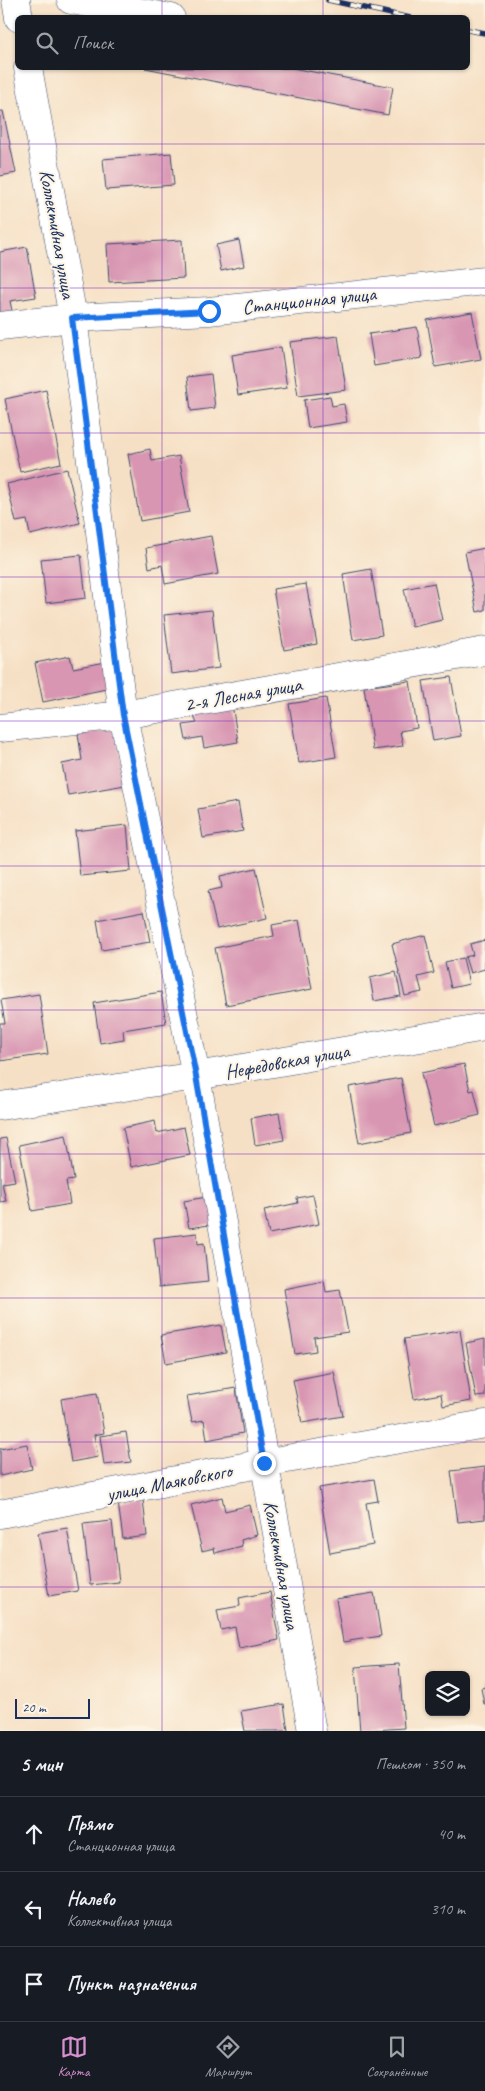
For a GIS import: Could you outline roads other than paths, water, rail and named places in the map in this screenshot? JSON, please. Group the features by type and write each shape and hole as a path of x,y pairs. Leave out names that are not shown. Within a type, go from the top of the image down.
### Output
{"street":[{"path":"16,0 18,15"},
{"path":"71,0 154,15"},
{"name":"Коллективная улица","path":"28,70 72,318 123,715 196,1076 312,1731"},
{"name":"Станционная улица","path":"0,326 72,318 209,311 485,281"},
{"name":"2-я Лесная улица","path":"0,728 123,715 485,651"},
{"name":"Нефедовская улица","path":"0,1106 196,1076 485,1027"},
{"name":"улица Маяковского","path":"0,1514 264,1463 485,1424"}],"railway":[{"path":"328,0 396,15"},
{"path":"470,30 485,33"}]}
